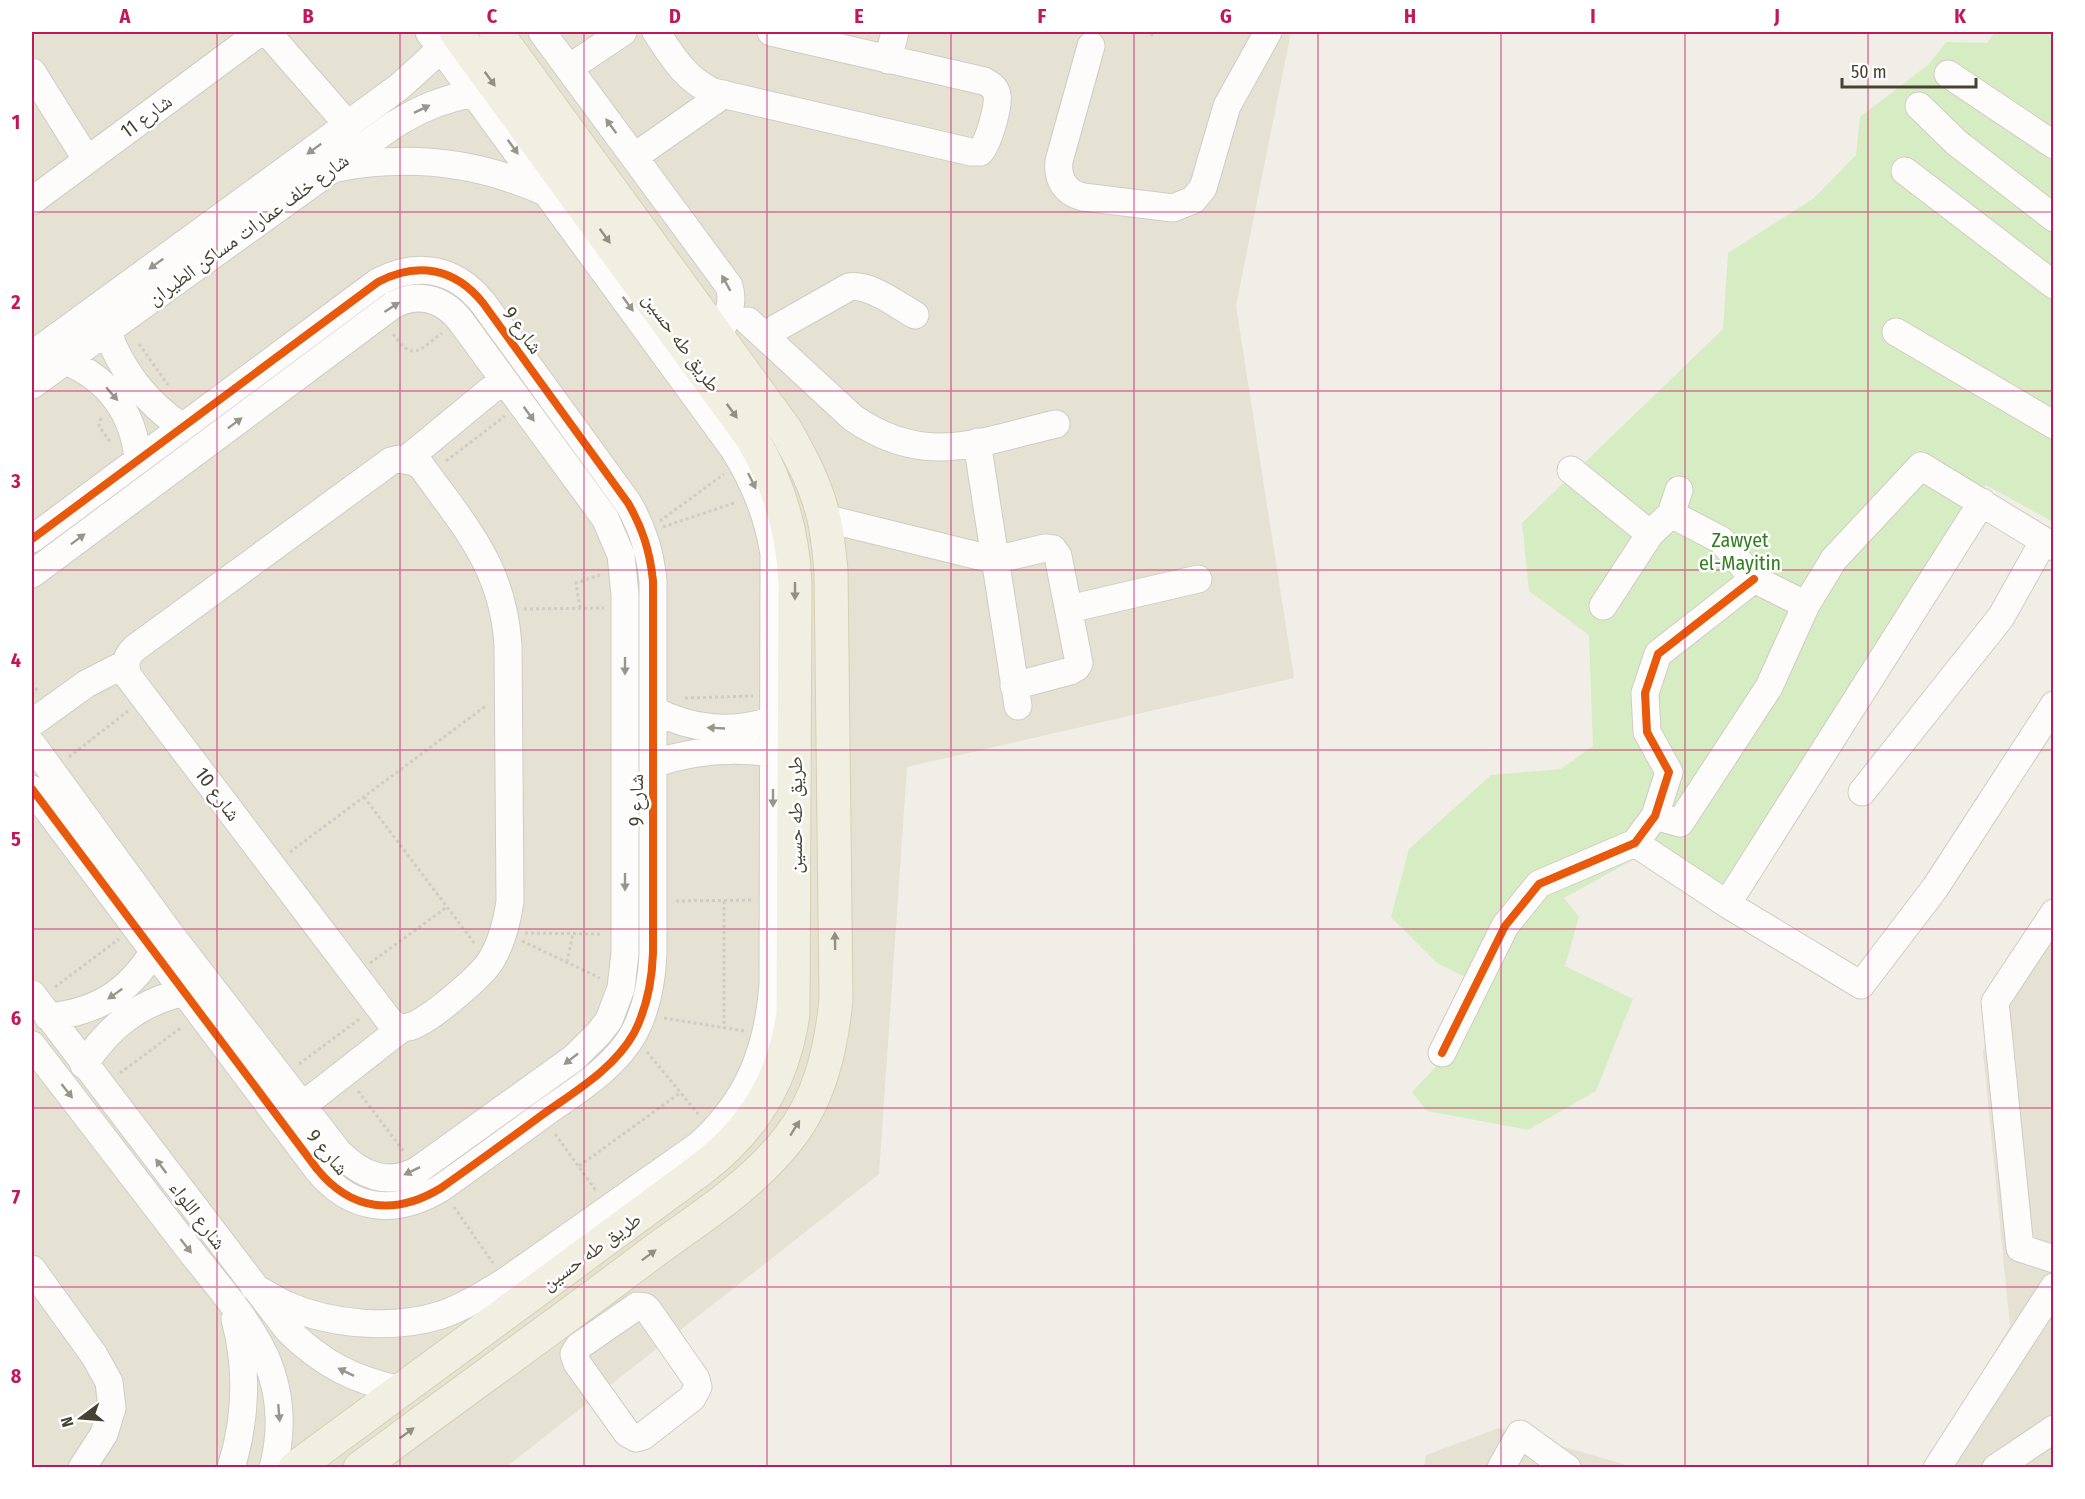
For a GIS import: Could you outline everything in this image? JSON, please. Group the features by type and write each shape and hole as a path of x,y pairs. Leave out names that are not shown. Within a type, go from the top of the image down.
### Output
{"main road":[{"name":"طريق طه حسين","path":"360,1467 737,1190 765,1166 789,1138 804,1114 823,1072 832,1036 836,1000 831,570 824,518 813,483 785,429 496,32"},
{"name":"طريق طه حسين","path":"295,1467 717,1158 746,1128 773,1084 785,1055 793,1014 780,762 784,647 795,584 792,546 784,508 771,472 752,438 442,36"},
{"path":"546,1284 569,1313"}],"street":[{"name":"شارع 11","path":"32,201 87,160 170,85 260,32"},
{"path":"267,32 348,125"},
{"path":"542,32 729,286 731,309 718,337"},
{"path":"568,68 623,32"},
{"path":"656,32 686,74 703,87 724,94 971,152 980,152 987,142 997,102 995,89 990,84 771,32"},
{"path":"888,60 895,32"},
{"path":"1091,46 1059,161 1059,177 1075,195 1173,208 1193,200 1203,188 1227,106 1268,32"},
{"path":"254,1287 288,1305 325,1318 363,1323 402,1322 440,1315 476,1300 713,1133 737,1104 747,1086 756,1067 766,1034 773,985 773,900 780,762 773,708 784,647 774,554 770,531 758,494 741,461 555,185 474,93 442,36"},
{"name":"شارع خلف عمارات مساكن الطيران","path":"32,355 348,125 423,65 442,36"},
{"path":"1948,74 2054,145"},
{"path":"40,75 87,160"},
{"name":"شارع خلف عمارات مساكن الطيران","path":"32,385 392,126 409,115 444,99 474,93"},
{"path":"634,157 724,94"},
{"path":"376,103 392,126"},
{"path":"1919,106 1957,143 2054,218"},
{"path":"333,169 387,161 441,162 555,185"},
{"path":"1905,171 2054,285"},
{"name":"شارع 9","path":"32,539 378,282 389,276 415,270 435,271 453,278 475,293 628,503 644,533 653,581 653,901 652,974 648,995 637,1025 607,1066 441,1188 413,1202 386,1206 359,1201 336,1188 317,1169 32,789"},
{"path":"915,315 866,288 854,286 756,328 853,418 891,440 912,446 955,447 1056,424"},
{"name":"شارع 9","path":"32,574 400,301 425,298 448,307 460,320 612,530 624,570 624,971 621,988 609,1020 574,1058 418,1170 405,1176 387,1178 360,1171 339,1153 302,1106 168,931 32,744"},
{"path":"321,323 338,346"},
{"path":"115,326 123,368 164,415 187,423"},
{"path":"1896,332 2054,425"},
{"path":"65,361 90,373 111,391 120,403 133,430 138,460"},
{"path":"417,467 503,380"},
{"path":"824,518 995,560 1045,548 1053,549 1058,556 1079,656 1077,667 1070,671 1016,696 995,560 977,442"},
{"path":"569,470 591,452"},
{"path":"32,723 86,684 125,664 130,652 391,461 417,467 482,550 504,609 508,645 510,901 504,932 489,963 465,989 418,1023 402,1028 302,1106"},
{"path":"1655,816 1680,823 1768,687 1806,606 1834,559 1921,466 2048,545 2001,617 1862,792"},
{"path":"1571,470 1650,534"},
{"path":"1603,606 1650,534 1675,502 1721,540 1754,579 1806,606"},
{"path":"1727,904 1982,502"},
{"path":"1069,609 1198,579"},
{"path":"1442,1053 1505,926 1539,884 1635,843 1655,816 1668,772 1647,732 1645,693 1658,654 1754,579"},
{"name":"شارع 10","path":"125,664 128,676 377,1005 392,1023 402,1028"},
{"path":"653,704 669,718 703,728 739,728 773,708"},
{"path":"1635,843 1727,904 1861,986 1935,888 2054,705"},
{"path":"653,764 692,752 733,749 780,762"},
{"path":"625,846 653,846"},
{"path":"2054,913 1995,1002 2020,1248 2054,1258"},
{"path":"39,1004 80,1012 110,998 135,977 154,951"},
{"path":"84,1065 103,1038 126,1017 154,1001 193,1002"},
{"name":"شارع اللواء","path":"39,1004 288,1330 318,1356 351,1376 401,1390"},
{"name":"شارع اللواء","path":"32,1045 231,1304 264,1355 275,1384 280,1414 279,1444 273,1467"},
{"path":"32,1269 93,1355 109,1383 112,1408 104,1434 82,1467"},
{"path":"621,1276 636,1294 640,1306 648,1310 696,1379 698,1387 692,1398 643,1436 636,1438 627,1433 577,1363 574,1354 579,1346 633,1308 640,1306"},
{"path":"1937,1467 2054,1287"},
{"path":"231,1304 237,1328 243,1377 240,1428 231,1467"},
{"path":"2002,1466 2054,1430"},
{"path":"1501,1467 1520,1434 1555,1464"}],"path":[{"path":"380,315 404,348 413,351 422,348 460,320"},
{"path":"115,326 187,423"},
{"path":"417,467 521,404"},
{"path":"644,533 741,461"},
{"path":"644,533 758,494"},
{"path":"580,608 575,585 577,581 624,570"},
{"path":"504,609 625,608"},
{"path":"272,866 508,688"},
{"path":"51,771 145,697"},
{"path":"653,704 773,708"},
{"path":"364,797 489,963"},
{"path":"724,900 724,1028"},
{"path":"653,901 773,900"},
{"path":"354,974 447,907"},
{"path":"39,1004 136,927"},
{"path":"504,932 625,935"},
{"path":"504,932 621,988"},
{"path":"567,962 573,934"},
{"path":"101,1087 193,1002"},
{"path":"281,1078 377,1005"},
{"path":"637,1025 724,1028 766,1034"},
{"path":"637,1025 680,1093 713,1133"},
{"path":"345,1073 418,1170"},
{"path":"579,1166 680,1093"},
{"path":"542,1115 609,1208"},
{"path":"441,1188 506,1281"}],"shaded area":[{"path":"32,32 1291,32 1236,306 1294,678 907,767 879,1174 506,1467 32,1467"},
{"path":"2053,902 2053,1467 1927,1468 2010,1326 1983,1052 1995,994"},
{"path":"1499,1428 1633,1467 1424,1468 1426,1455"}],"green space":[{"name":"Zawyet el-Mayitin","path":"1995,32 2053,32 2053,522 1986,485 1726,901 1660,845 1564,898 1579,917 1565,966 1633,999 1596,1091 1528,1130 1427,1111 1412,1092 1443,1059 1475,982 1437,963 1391,917 1409,849 1491,775 1561,769 1593,746 1589,635 1529,591 1522,523 1723,329 1728,253 1814,198 1856,155 1860,117 1929,64 1946,42 1987,43"}],"cycle path":[{"path":"32,539 378,282 393,275 421,270 448,275 472,291 628,503 642,531 648,550 653,581 653,953 650,984 642,1014 626,1046 605,1069 441,1188 407,1203 374,1205 359,1201 344,1194 317,1169 32,789"},
{"path":"1442,1053 1505,926 1539,884 1635,843 1655,816 1669,772 1647,732 1645,693 1658,654 1754,579"}]}
